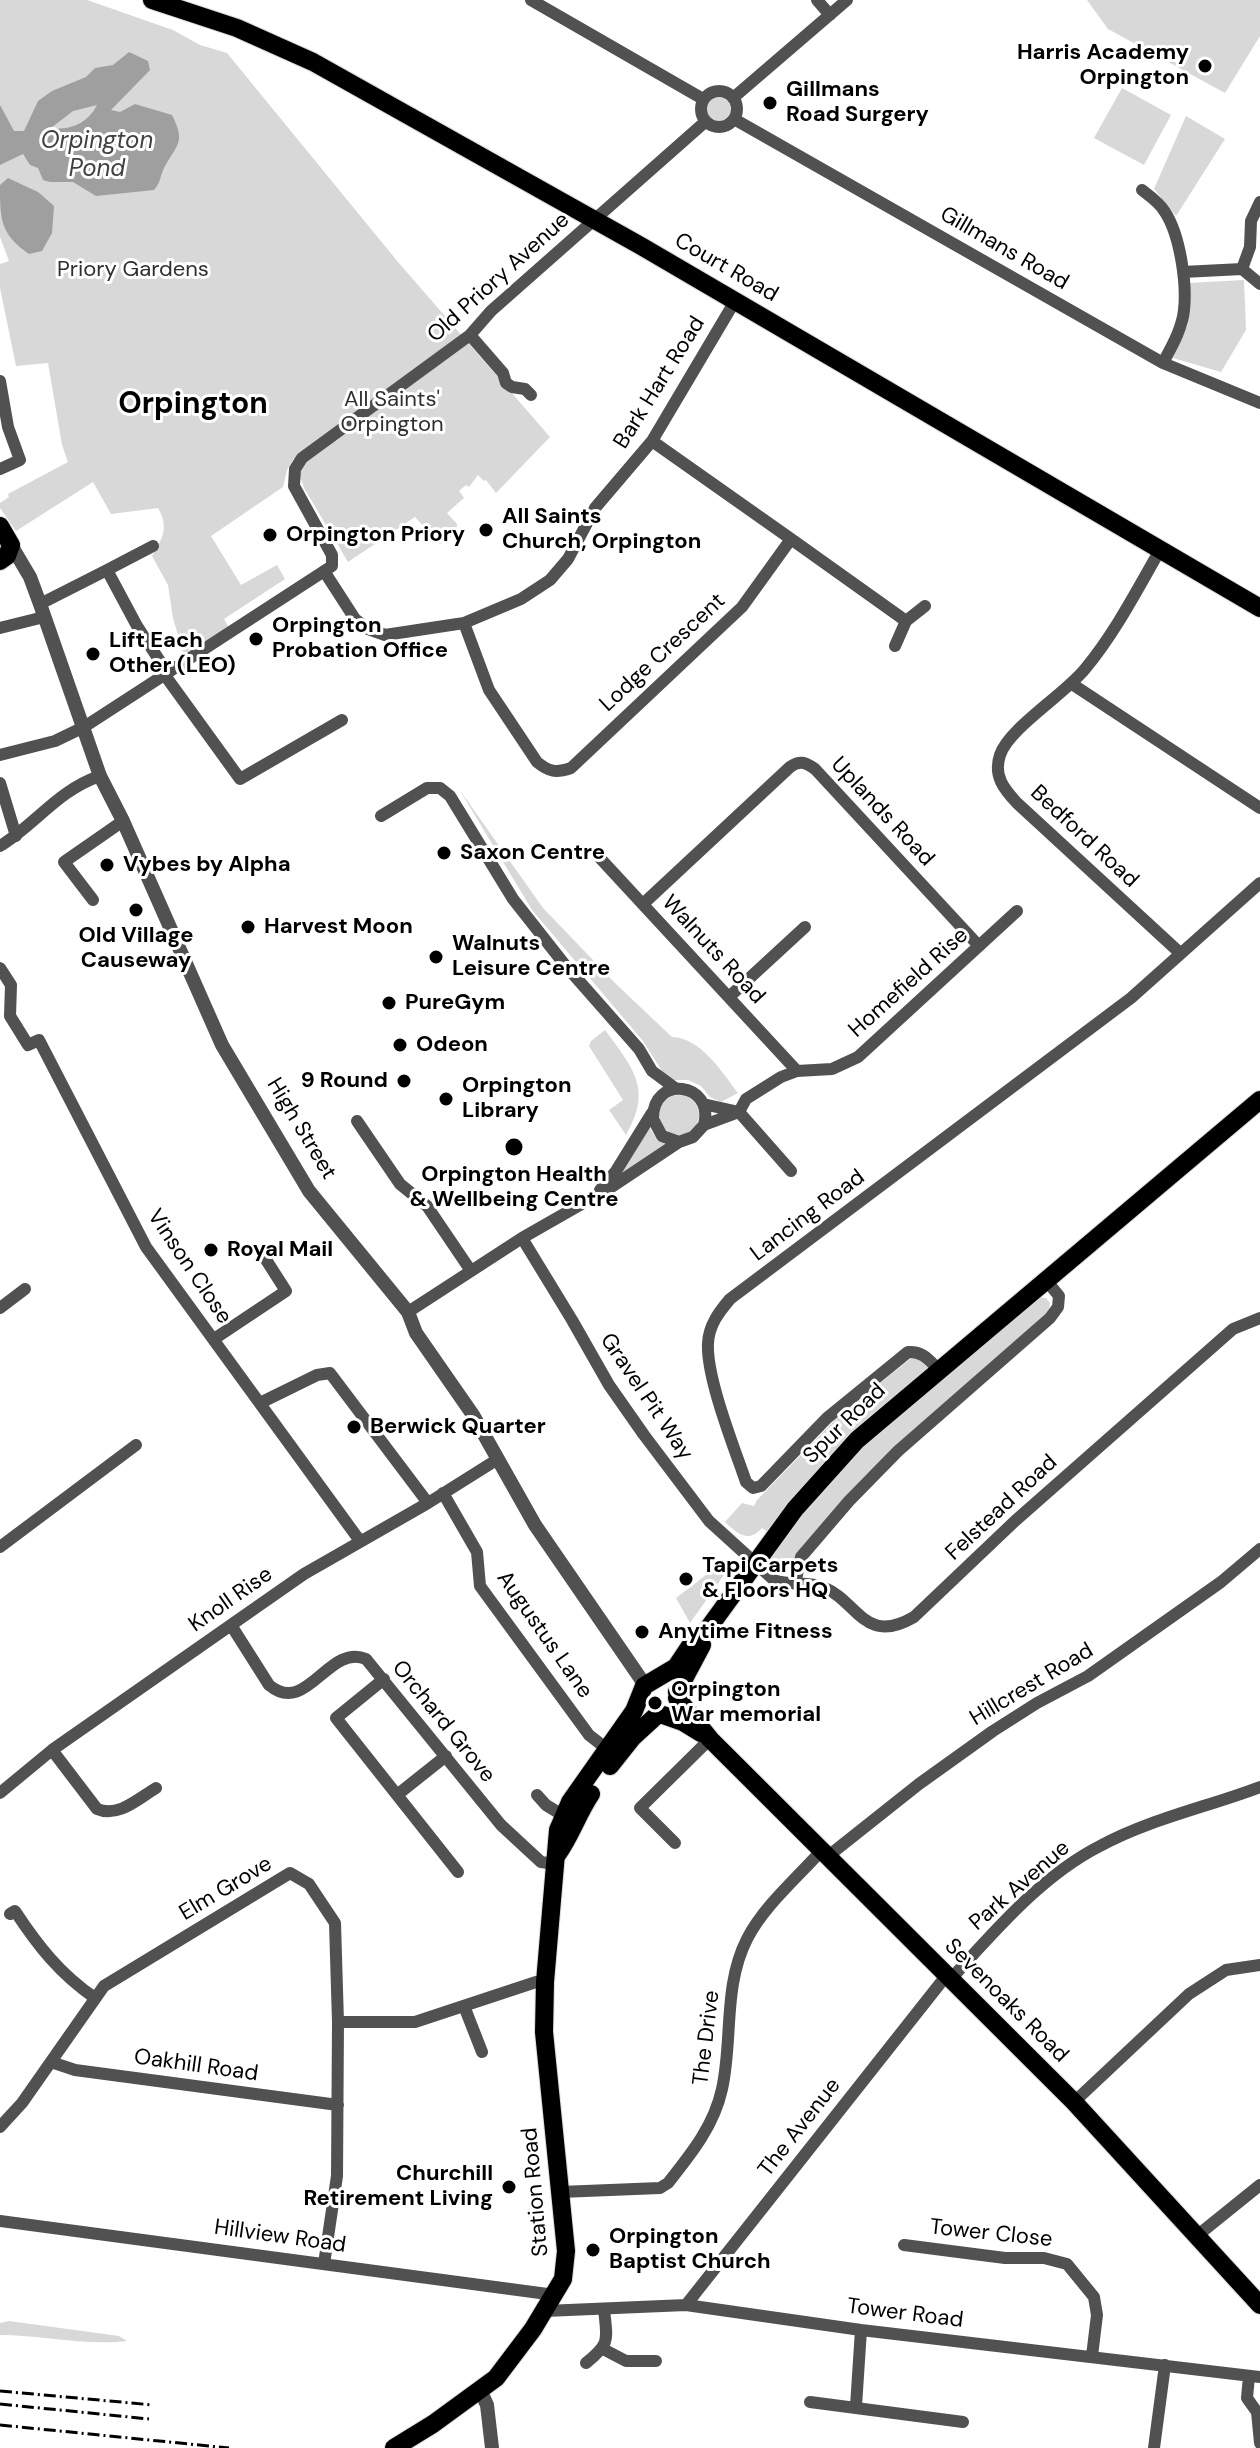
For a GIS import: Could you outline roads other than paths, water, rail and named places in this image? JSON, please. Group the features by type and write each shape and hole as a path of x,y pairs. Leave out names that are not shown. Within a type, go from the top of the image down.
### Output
{"main road":[{"name":"Court Road","path":"152,0 237,28 313,62 594,219 1260,608"},
{"name":"High Street","path":"0,526 11,545"},
{"path":"0,563 11,545"},
{"name":"Spur Road","path":"649,1687 676,1667 690,1646 707,1630 795,1509 848,1449 1260,1100"},
{"name":"Spur Road","path":"677,1695 707,1630"},
{"path":"671,1683 677,1695 673,1708 660,1715 645,1710 649,1687 671,1683"},
{"name":"Station Road","path":"394,2448 481,2392 502,2371 550,2303 565,2273 567,2259 545,2050 545,1982 556,1861 567,1842 569,1819 607,1749 649,1687"},
{"name":"Sevenoaks Road","path":"677,1695 710,1739 1074,2102 1260,2305"},
{"name":"Station Road","path":"569,1819 617,1756 660,1715"},
{"name":"Sevenoaks Road","path":"660,1715 683,1722 710,1739"}],"street":[{"path":"531,0 703,99"},
{"path":"817,0 830,15"},
{"path":"733,98 847,0"},
{"path":"712,92 723,92 733,98 737,108 734,119 726,126 715,127 705,122 700,111 703,99 712,92"},
{"name":"Gillmans Road","path":"734,119 1163,363 1260,403"},
{"name":"Old Priory Avenue","path":"324,571 332,566 332,555 294,486 297,463 470,335 491,311 705,122"},
{"path":"1142,190 1165,211 1173,229 1183,272 1184,312 1176,338 1163,363"},
{"path":"1242,269 1250,247 1251,221 1260,202"},
{"path":"1183,272 1242,269 1260,284"},
{"name":"Bark Hart Road","path":"324,571 355,619 368,629 385,635 464,623 521,599 550,580 568,559 595,508 652,441 735,301"},
{"path":"470,335 503,373 506,383 525,389 531,395"},
{"path":"0,381 8,427 20,460 0,469"},
{"path":"652,441 906,621"},
{"name":"Lodge Crescent","path":"464,623 489,690 537,762 547,770 558,772 571,768 742,607 791,539"},
{"name":"High Street","path":"11,545 30,577 100,776 228,1056 314,1198 408,1312 416,1333 473,1415 543,1537 649,1687"},
{"path":"0,628 42,611 107,570 153,546"},
{"name":"Bedford Road","path":"1160,550 1094,658 1072,684 1009,740 998,762 998,778 1004,790 1017,803 1180,953"},
{"path":"0,563 30,577"},
{"path":"107,570 165,673 240,779 342,720"},
{"path":"0,755 55,741 84,727 324,571"},
{"path":"895,646 906,621 925,606"},
{"path":"1072,684 1260,808"},
{"name":"Uplands Road","path":"643,904 790,767 806,762 979,946"},
{"path":"0,846 78,784 100,776"},
{"path":"0,783 16,836"},
{"path":"381,816 427,788 440,788 450,796 513,899 565,965 639,1049 652,1071 675,1088 691,1091 703,1104 706,1114 704,1125"},
{"path":"93,900 64,862 123,821"},
{"name":"Walnuts Road","path":"599,857 797,1071"},
{"name":"Lancing Road","path":"939,1370 925,1355 908,1352 827,1418 761,1486 753,1488 746,1482 709,1364 708,1340 716,1315 730,1299 1131,998 1260,883"},
{"name":"Homefield Rise","path":"408,1312 522,1238 613,1186 679,1142 693,1137 704,1125 739,1112 746,1099 781,1077 797,1071 832,1069 858,1057 1017,911"},
{"path":"729,997 805,927"},
{"name":"Vinson Close","path":"0,968 11,985 5,1019 28,1045 39,1040 146,1247 360,1541"},
{"path":"652,1071 653,1110 658,1132 679,1142"},
{"path":"653,1110 661,1096 675,1088"},
{"path":"703,1104 739,1112 791,1171"},
{"name":"Homefield Rise","path":"597,1193 616,1171 653,1110"},
{"path":"357,1121 400,1184 427,1206 471,1271"},
{"name":"Gravel Pit Way","path":"522,1238 603,1376 629,1414 709,1521 756,1561"},
{"path":"214,1339 286,1291 263,1255"},
{"path":"795,1584 801,1557 849,1501 898,1451 1050,1318 1058,1307 1059,1296 1046,1280"},
{"path":"0,1308 25,1289"},
{"name":"Felstead Road","path":"756,1561 762,1571 774,1580 813,1584 828,1590 873,1625 902,1624 914,1617 1036,1502 1233,1329 1260,1318"},
{"path":"260,1403 317,1375 330,1373 428,1503"},
{"path":"0,1547 136,1445"},
{"name":"Knoll Rise","path":"3,1790 52,1750 304,1574 498,1459"},
{"name":"Augustus Lane","path":"443,1493 477,1552 480,1586 589,1735 607,1749"},
{"name":"Hillcrest Road","path":"824,1854 993,1731 1088,1676 1209,1591 1260,1549"},
{"name":"Orchard Grove","path":"231,1625 269,1685 278,1692 290,1695 347,1656 356,1654 366,1659 501,1825 541,1862 556,1861"},
{"path":"384,1679 336,1718 458,1872"},
{"path":"675,1843 640,1808 710,1739"},
{"path":"52,1750 97,1809 106,1813 118,1811 156,1788"},
{"path":"397,1795 446,1756"},
{"path":"0,1774 3,1790"},
{"name":"Park Avenue","path":"948,1978 1015,1912 1056,1876 1097,1847 1129,1832 1260,1787"},
{"path":"537,1795 569,1819"},
{"name":"The Drive","path":"560,2192 660,2188 668,2183 702,2139 722,2089 736,1968 746,1941 760,1917 824,1854"},
{"name":"Elm Grove","path":"0,2127 22,2103 104,1986 290,1873 309,1884 335,1923 337,2176 324,2264"},
{"path":"10,1914 15,1911 56,1967 71,1982 95,1998"},
{"path":"1074,2102 1189,1994 1226,1970 1260,1965"},
{"name":"The Avenue","path":"686,2305 948,1978"},
{"path":"338,2022 415,2022 536,1982 545,1982"},
{"path":"464,2006 482,2052"},
{"name":"Oakhill Road","path":"51,2062 75,2070 338,2105"},
{"path":"1198,2235 1260,2185"},
{"name":"Hillview Road","path":"0,2221 324,2264 550,2303"},
{"name":"Tower Close","path":"904,2245 1063,2262 1086,2284 1094,2297 1097,2315 1092,2356"},
{"name":"Tower Road","path":"550,2303 604,2309 686,2305 861,2330 1254,2376"},
{"path":"586,2363 603,2349 607,2340 604,2309"},
{"path":"856,2406 861,2330"},
{"path":"603,2349 626,2361 656,2361"},
{"path":"1154,2448 1165,2365"},
{"path":"1254,2376 1247,2398 1257,2412 1260,2443"},
{"path":"481,2392 487,2405 492,2448"},
{"path":"810,2402 963,2422"}],"water":[{"name":"Orpington Pond","path":"129,52 148,61 150,70 111,110 120,112 135,104 172,115 176,124 178,143 154,190 96,196 73,182 43,180 38,168 30,165 23,154 0,165 0,105 14,131 24,131 38,101 52,91 86,77 95,68 113,65","holes":["97,105 89,117 78,124 51,128 73,111"]},
{"path":"8,178 38,192 54,206 52,233 42,251 29,254 7,232 0,207 0,185"}],"railway":[{"path":"0,2391 153,2405"},
{"path":"0,2404 149,2419"},
{"path":"0,2425 229,2448"}],"place":[{"name":"Harris Academy Orpington","path":"1205,66"},
{"name":"Gillmans Road Surgery","path":"770,103"},
{"name":"All Saints Church, Orpington","path":"486,530"},
{"name":"Orpington Priory","path":"270,535"},
{"name":"Orpington Probation Office","path":"256,639"},
{"name":"Lift Each Other (LEO)","path":"93,654"},
{"name":"Saxon Centre","path":"444,853"},
{"name":"Vybes by Alpha","path":"107,865"},
{"name":"Old Village Causeway","path":"136,910"},
{"name":"Harvest Moon","path":"248,927"},
{"name":"Walnuts Leisure Centre","path":"436,957"},
{"name":"PureGym","path":"389,1003"},
{"name":"Odeon","path":"400,1045"},
{"name":"9 Round","path":"404,1081"},
{"name":"Orpington Library","path":"446,1099"},
{"name":"Orpington Health & Wellbeing Centre","path":"514,1147"},
{"name":"Royal Mail","path":"211,1250"},
{"name":"Berwick Quarter","path":"354,1427"},
{"name":"Tapi Carpets & Floors HQ","path":"686,1579"},
{"name":"Anytime Fitness","path":"642,1632"},
{"name":"Orpington War memorial","path":"655,1703"},
{"name":"Churchill Retirement Living","path":"509,2187"},
{"name":"Orpington Baptist Church","path":"593,2250"}],"district":[{"name":"Orpington","path":"193,405"}],"park label":[{"name":"Priory Gardens","path":"133,270"},
{"name":"All Saints' Orpington","path":"392,412"}]}
